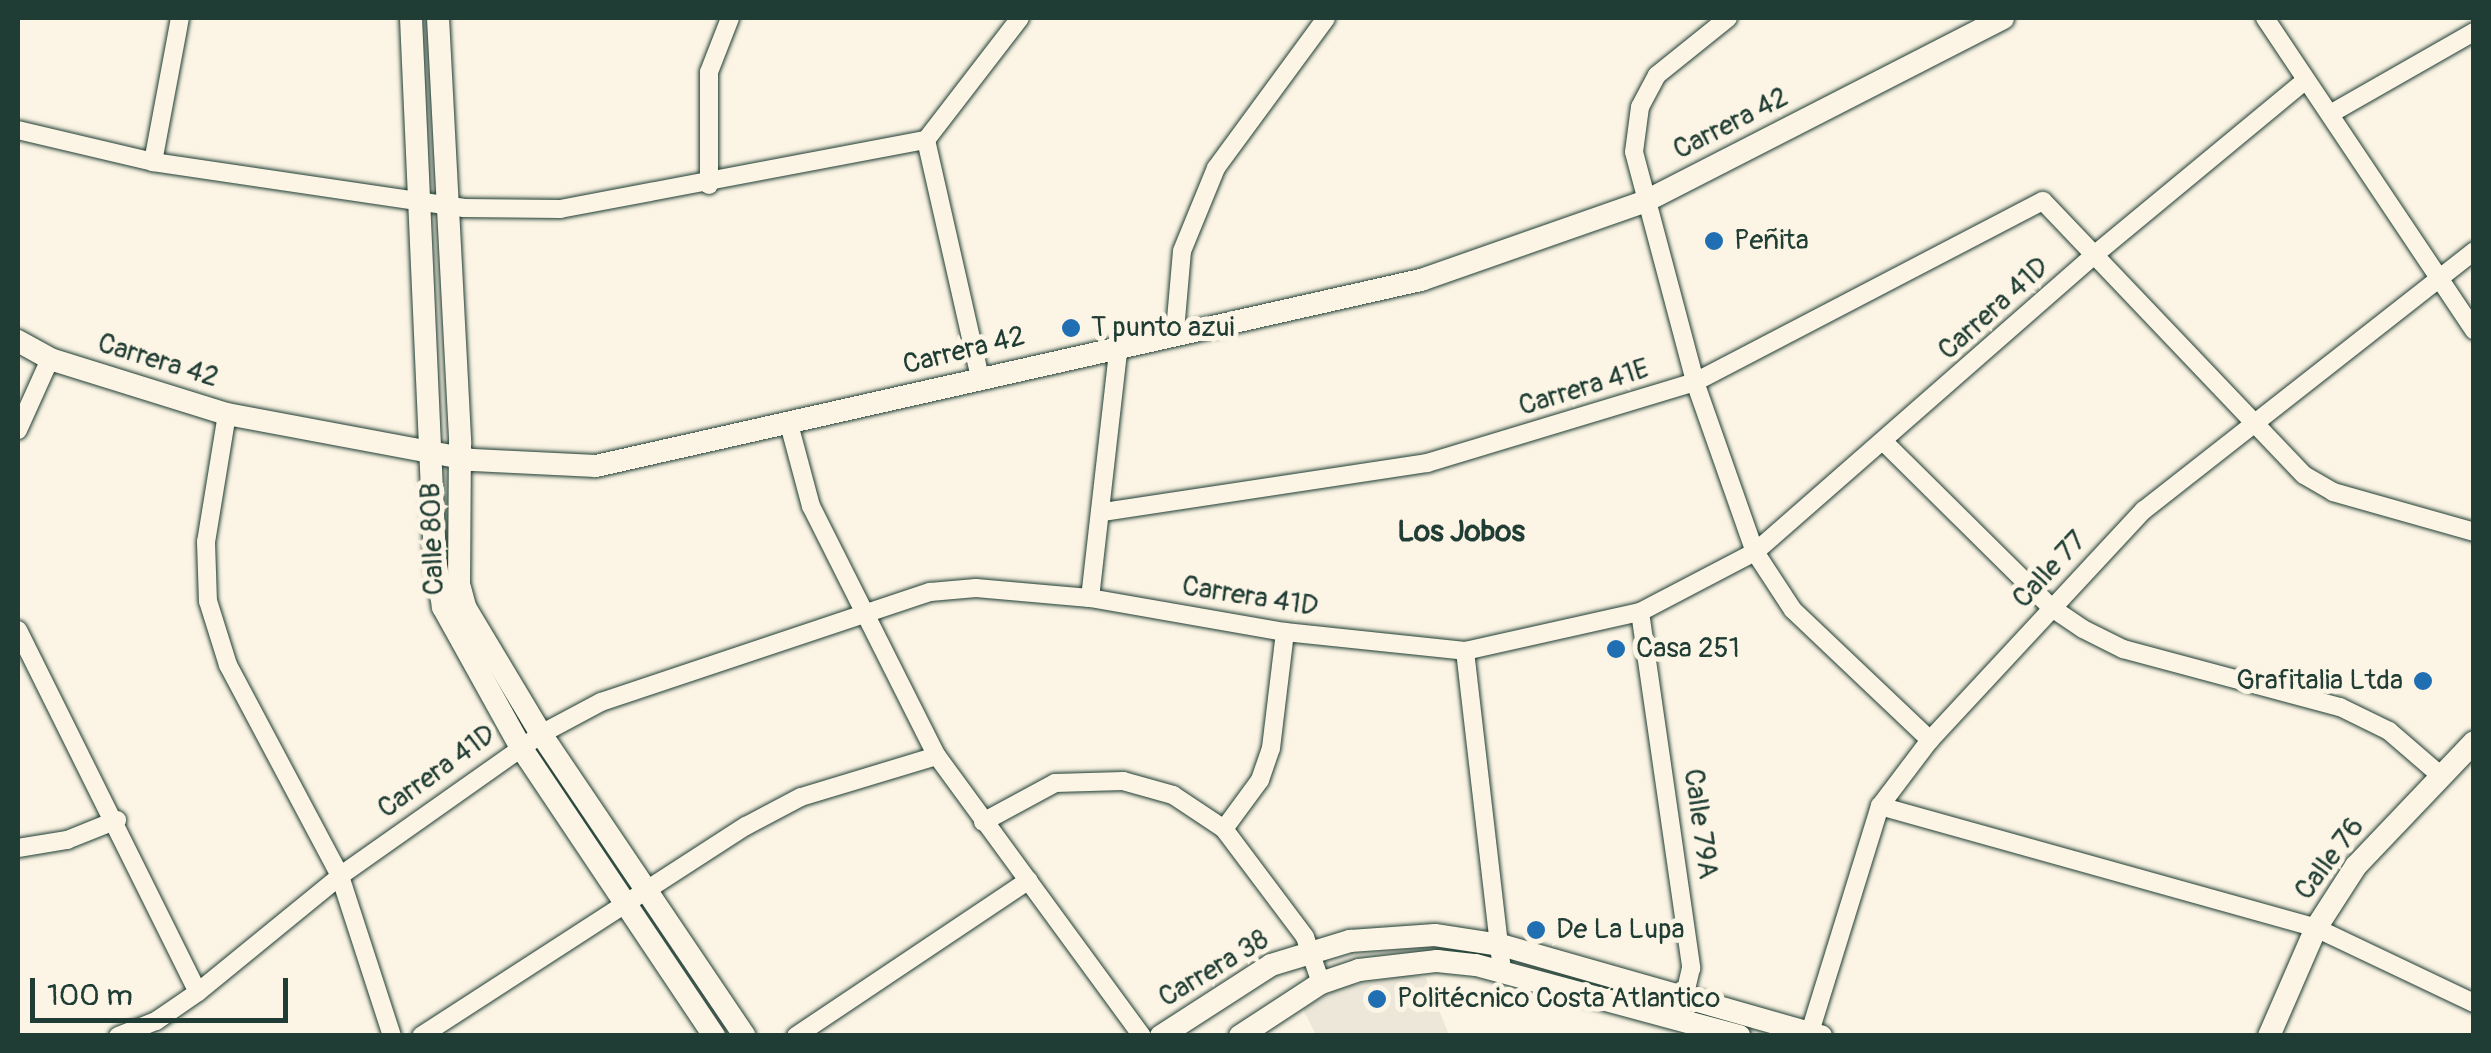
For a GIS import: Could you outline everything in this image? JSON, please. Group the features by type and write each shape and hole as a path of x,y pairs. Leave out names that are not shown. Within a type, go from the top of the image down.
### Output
{"main road":[{"name":"Calle 80B","path":"411,18 431,454 443,607 520,746 714,1036"},
{"name":"Calle 80B","path":"438,18 460,458 458,572 465,607 541,734 744,1036"},
{"name":"Carrera 42","path":"18,341 50,359 227,414 431,454 549,468 596,466 1175,331 1422,280 1646,201 2003,18"},
{"name":"Calle 76","path":"2269,1036 2316,928 2356,866 2474,742"},
{"name":"Carrera 38","path":"1161,1036 1271,965 1310,951 1390,935 1502,944 1815,1034"},
{"path":"1240,1036 1322,983 1396,963 1437,961 1502,972 1664,1025 1740,1036"},
{"path":"1664,1025 1684,998"}],"street":[{"path":"154,162 180,18"},
{"path":"709,186 709,72 730,18"},
{"path":"18,130 154,162 419,204 560,209 709,186 926,140 1020,18"},
{"path":"1175,331 1182,251 1216,168 1326,18"},
{"path":"1728,18 1657,74 1640,107 1634,152 1696,382 1755,552 1793,610 1930,740"},
{"path":"2265,18 2435,279 2474,330"},
{"path":"2330,114 2474,32"},
{"name":"Carrera 41D","path":"118,1036 156,1021 198,992 340,876 541,734 601,702 946,590 1090,598 1285,632 1465,651 1640,612 1755,552 1886,444 2092,256 2306,80"},
{"path":"926,140 980,377"},
{"name":"Carrera 41E","path":"1102,512 1427,463 1696,382 2043,201 2092,256"},
{"name":"Calle 77","path":"1815,1034 1880,806 1930,740 2144,510 2251,422 2474,251"},
{"path":"2092,256 2304,475 2333,492 2474,532"},
{"path":"1090,598 1119,345"},
{"path":"18,430 50,359"},
{"path":"227,414 206,542 208,601 228,665 340,876 392,1036"},
{"path":"788,424 811,506 861,615 937,756 1142,1036"},
{"path":"1886,444 2052,608 2123,648 2356,714 2389,731 2440,775"},
{"name":"Calle 79A","path":"1640,612 1691,968 1684,998"},
{"path":"18,630 117,820 198,992"},
{"path":"1224,829 1260,780 1271,748 1285,632"},
{"path":"1465,651 1502,944 1502,972"},
{"path":"421,1036 645,888 801,798 937,756"},
{"path":"982,822 1055,783 1123,781 1173,794 1224,829 1310,951 1322,983"},
{"path":"1880,806 2316,928 2474,1002"},
{"path":"18,848 67,840 117,820"},
{"path":"796,1036 1029,880"}],"shaded area":[{"name":"Politécnico Costa Atlantico","path":"1407,975 1426,978 1449,1035 1316,1035 1303,1009 1338,988"}],"place":[{"name":"Peñita","path":"1714,241"},
{"name":"T punto azui","path":"1071,328"},
{"name":"Casa 251","path":"1616,649"},
{"name":"Grafitalia Ltda","path":"2423,681"},
{"name":"De La Lupa","path":"1536,930"},
{"name":"Politécnico Costa Atlantico","path":"1377,999"}],"district":[{"name":"Los Jobos","path":"1461,532"}]}
